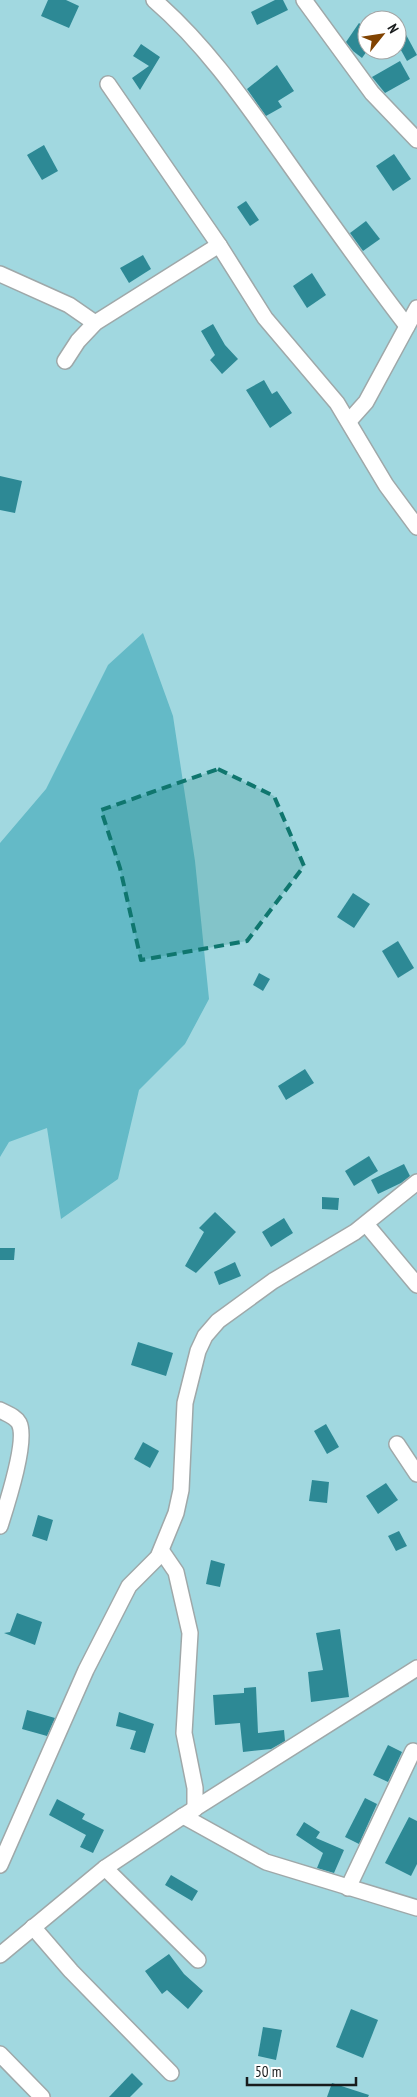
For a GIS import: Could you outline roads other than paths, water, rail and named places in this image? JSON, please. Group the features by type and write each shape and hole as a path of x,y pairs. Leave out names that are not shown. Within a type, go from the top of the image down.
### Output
{"street":[{"path":"154,0 178,21 200,45 240,95 407,326"},
{"path":"304,0 372,93 417,140"},
{"path":"108,84 219,245 266,318 322,384 349,421 382,479 417,527"},
{"path":"65,362 78,341 95,323 219,245"},
{"path":"0,274 69,305 95,323"},
{"path":"349,421 366,402 417,308"},
{"path":"158,1557 176,1513 181,1490 185,1403 198,1351 205,1336 218,1321 273,1281 366,1224 417,1182"},
{"path":"366,1224 417,1284"},
{"path":"0,1410 12,1416 18,1422 21,1429 15,1474 0,1526"},
{"path":"397,1444 417,1474"},
{"path":"0,1865 90,1662 129,1586 163,1554 176,1572 190,1633 184,1733 195,1788 189,1812"},
{"path":"0,1955 105,1868 189,1812 417,1668"},
{"path":"348,1888 413,1751"},
{"path":"189,1812 266,1862 417,1908"},
{"path":"105,1868 198,1960"},
{"path":"33,1927 71,1971 171,2073"},
{"path":"0,2054 42,2097"}]}
